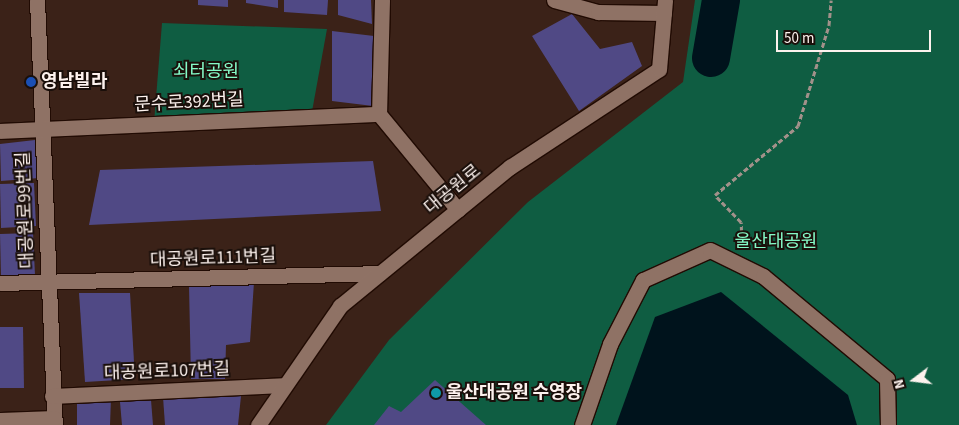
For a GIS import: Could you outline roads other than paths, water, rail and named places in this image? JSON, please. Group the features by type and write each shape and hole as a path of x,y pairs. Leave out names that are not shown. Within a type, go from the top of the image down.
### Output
{"street":[{"name":"대공원로99번길","path":"0,420 54,422 36,0"},
{"path":"382,0 379,114 458,210"},
{"path":"554,0 598,12 664,7"},
{"name":"대공원로","path":"258,425 283,386 340,306 510,167 658,69 664,7"},
{"name":"문수로392번길","path":"0,131 379,114"},
{"path":"582,425 610,344 643,280 710,250 762,276 887,379 888,425"},
{"name":"대공원로111번길","path":"0,283 380,273"},
{"name":"대공원로107번길","path":"52,396 283,386"}],"water":[{"path":"721,292 848,395 857,425 616,425 655,317"}],"waterway":[{"path":"711,58 721,0"}],"place":[{"name":"영남빌라","path":"31,82"},
{"name":"울산대공원 수영장","path":"436,393"}],"park label":[{"name":"쇠터공원","path":"206,72"},
{"name":"울산대공원","path":"776,242"}]}
